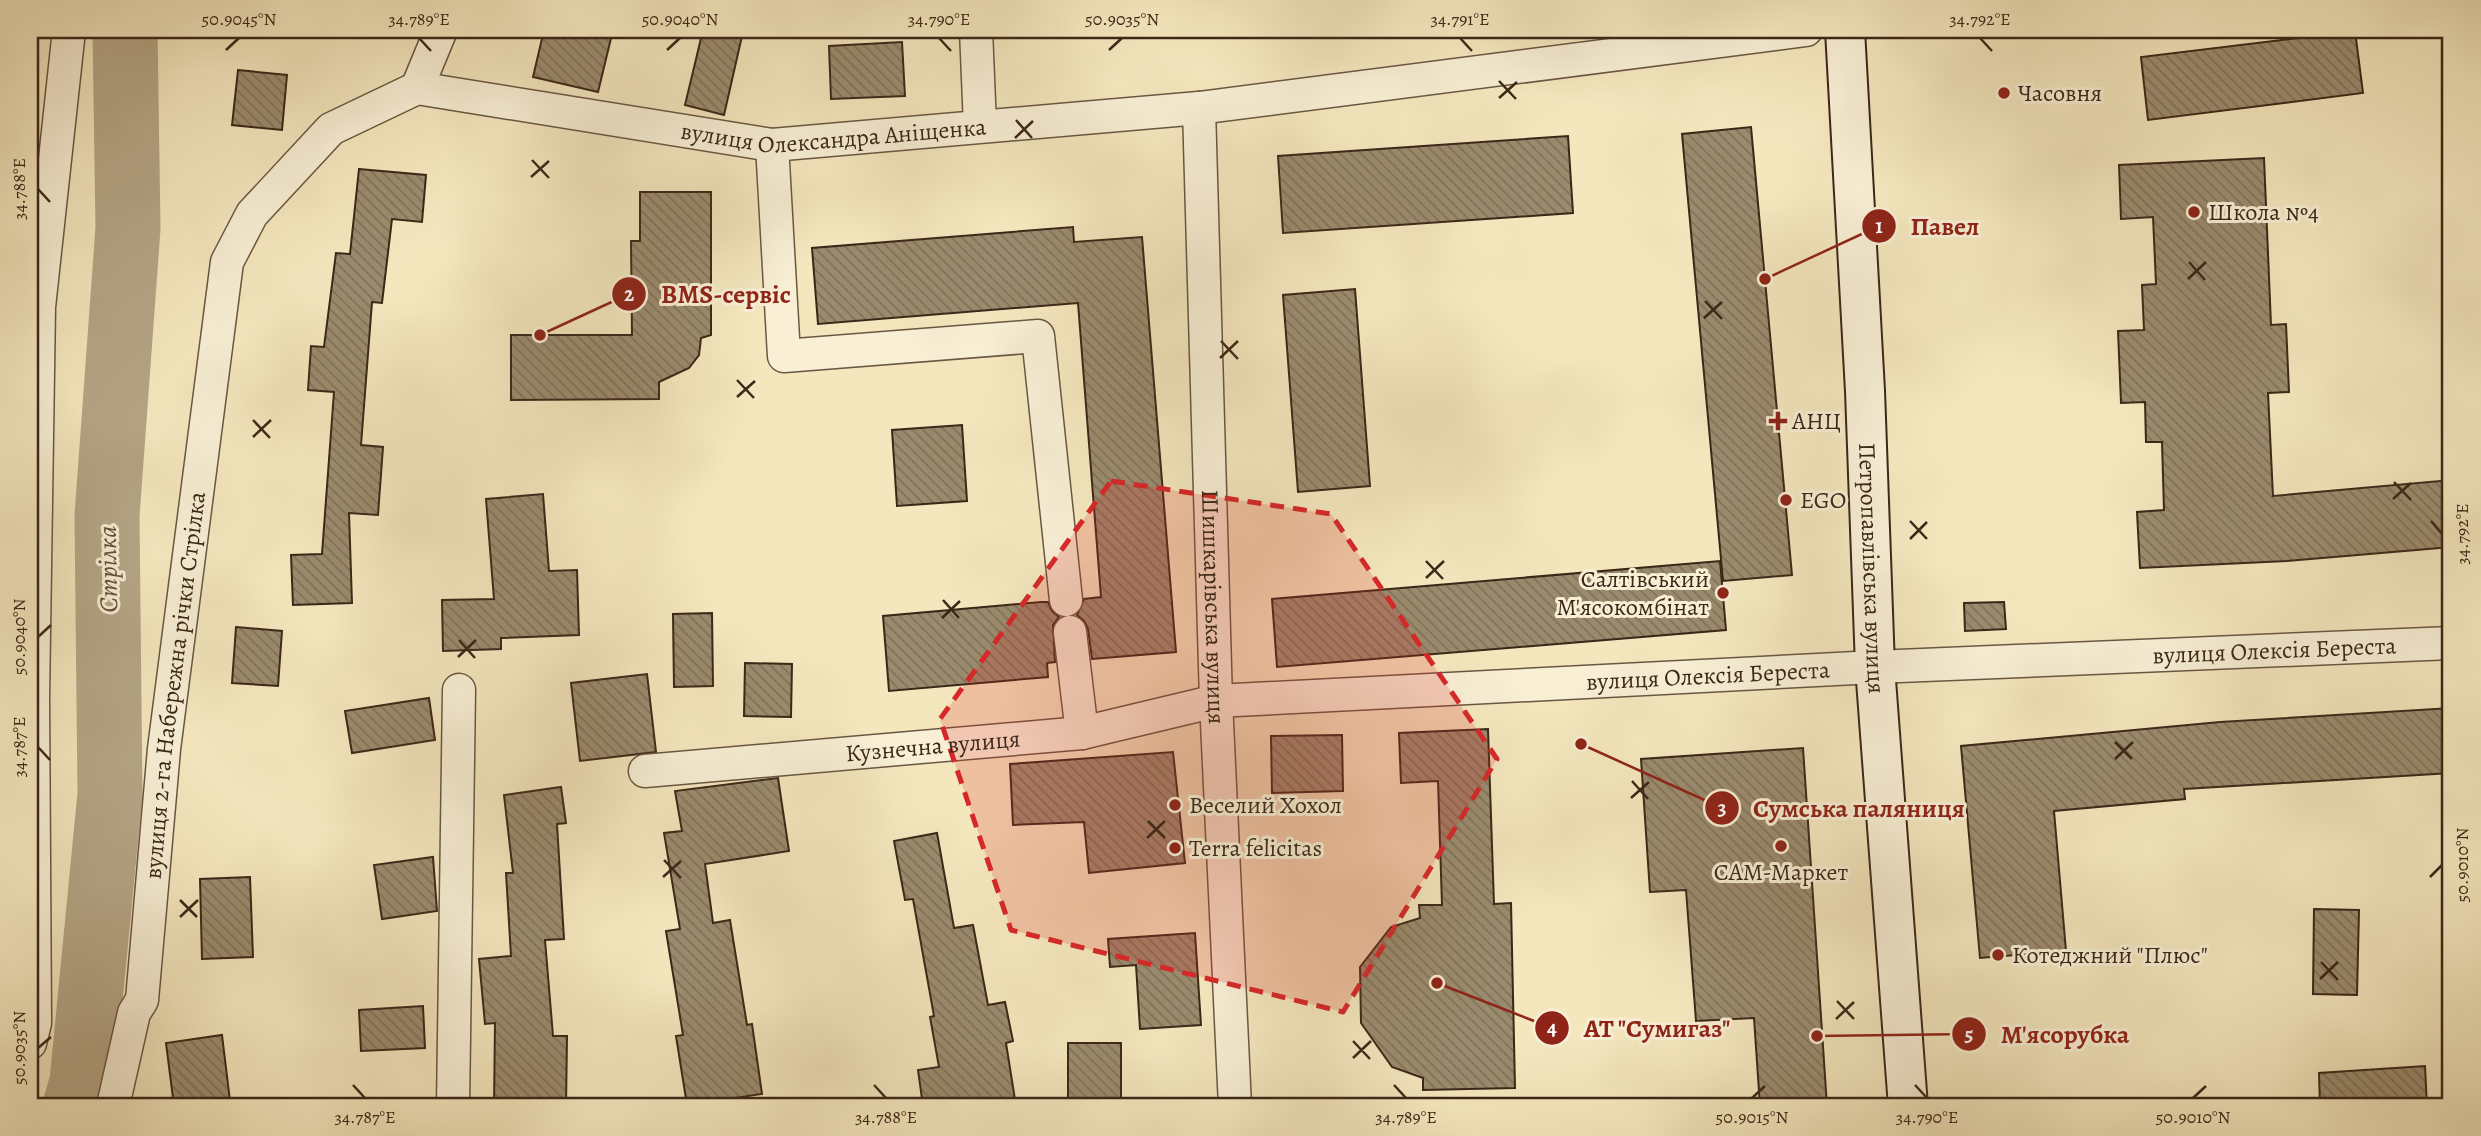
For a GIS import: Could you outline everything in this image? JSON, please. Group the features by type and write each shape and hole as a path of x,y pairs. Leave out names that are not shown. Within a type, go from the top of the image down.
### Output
{"main road":[{"name":"Петропавлівська вулиця","path":"1845,30 1865,391 1875,667 1908,1106"}],"street":[{"path":"30,1041 35,1023 31,698 34,307 69,30"},
{"path":"417,88 441,30"},
{"path":"976,30 980,126"},
{"name":"вулиця Олександра Аніщенка","path":"417,88 772,145 1199,108 1806,30"},
{"name":"вулиця 2-га Набережна річки Стрілка","path":"113,1106 134,1013 142,1000 164,749 227,261 252,214 331,129 417,88"},
{"name":"Шишкарівська вулиця","path":"1199,108 1216,701 1235,1106"},
{"path":"772,145 783,356 1038,336 1066,600"},
{"path":"1070,632 1082,733"},
{"name":"вулиця Олексія Береста","path":"1216,701 1875,667 2451,643"},
{"path":"453,1106 459,690"},
{"name":"Кузнечна вулиця","path":"645,771 1082,733 1216,701"}],"highlighted area":[{"path":"1111,481 1331,514 1497,759 1343,1012 1011,930 940,719"}],"building":[{"path":"544,30 613,30 598,92 533,77"},
{"path":"703,30 742,36 724,115 685,105"},
{"path":"2355,31 2363,93 2148,120 2141,57"},
{"path":"902,42 905,96 831,99 829,46"},
{"path":"238,70 287,75 282,130 232,125"},
{"path":"1751,127 1792,575 1723,581 1682,134"},
{"path":"1568,136 1573,213 1283,233 1278,156"},
{"path":"2264,158 2271,325 2286,324 2289,392 2268,393 2273,496 2451,480 2451,547 2287,561 2140,568 2137,512 2164,510 2162,442 2146,442 2145,402 2121,403 2118,331 2144,330 2142,285 2156,284 2153,217 2121,219 2119,165"},
{"path":"359,169 426,175 422,222 392,219 382,303 372,302 361,445 383,447 378,515 349,513 352,603 293,605 291,555 322,554 334,392 308,390 311,346 324,347 336,253 350,254"},
{"path":"640,192 711,192 711,335 701,338 699,355 689,368 659,382 659,399 511,400 511,335 632,335 631,241 640,241"},
{"path":"1073,227 1074,242 1142,237 1176,652 1092,659 1088,629 1077,615 1084,599 1101,597 1078,303 818,324 812,248"},
{"path":"1355,289 1370,486 1298,492 1283,295"},
{"path":"962,425 967,501 897,506 892,430"},
{"path":"543,494 549,571 577,570 579,635 501,638 501,649 443,651 442,600 494,599 486,499"},
{"path":"1720,561 1726,630 1277,667 1272,599"},
{"path":"1048,602 1059,617 1053,625 1055,662 1047,663 1048,677 889,691 883,616"},
{"path":"2004,602 2006,629 1965,631 1964,603"},
{"path":"712,613 713,686 674,687 673,614"},
{"path":"236,627 282,631 278,686 232,683"},
{"path":"745,663 792,664 791,717 744,716"},
{"path":"647,674 656,752 580,761 571,683"},
{"path":"429,698 435,740 352,753 345,711"},
{"path":"2451,708 2451,773 2184,789 2185,799 2054,811 2066,951 1980,958 1961,746 2220,722"},
{"path":"1488,729 1494,904 1511,903 1515,1088 1423,1090 1423,1078 1392,1067 1361,1023 1360,967 1391,927 1420,918 1419,905 1442,905 1438,781 1401,783 1399,733"},
{"path":"1342,735 1343,791 1272,793 1271,736"},
{"path":"1803,748 1827,1106 1760,1106 1754,1018 1696,1021 1686,890 1650,892 1641,759"},
{"path":"1173,752 1185,863 1089,873 1084,822 1013,825 1010,764"},
{"path":"778,778 789,851 705,864 713,923 730,920 747,1025 752,1024 762,1094 687,1105 676,1036 683,1035 666,931 680,929 664,833 682,831 675,791"},
{"path":"561,787 566,823 557,824 564,939 545,940 553,1036 567,1036 566,1106 494,1106 495,1023 485,1024 479,959 511,956 506,873 513,873 504,795"},
{"path":"937,833 954,928 973,925 988,1005 1005,1002 1013,1041 1006,1043 1016,1106 923,1106 918,1070 939,1067 930,1017 934,1016 913,899 905,900 894,841"},
{"path":"433,857 437,911 382,919 374,865"},
{"path":"250,877 253,957 202,959 200,879"},
{"path":"2314,909 2359,910 2357,995 2313,994"},
{"path":"1195,933 1201,1025 1140,1029 1136,965 1110,967 1108,939"},
{"path":"423,1006 425,1048 361,1051 359,1010"},
{"path":"222,1035 230,1101 174,1106 166,1043"},
{"path":"1068,1043 1121,1043 1121,1106 1068,1106"},
{"path":"2425,1066 2427,1106 2320,1106 2319,1073"}],"waterway":[{"name":"Стрілка","path":"75,1106 82,1082 110,794 107,516 128,228 125,30"}],"place":[{"name":"Часовня","path":"2004,93"},
{"name":"Школа №4","path":"2194,212"},
{"name":"Павел","path":"1765,279"},
{"name":"BMS-сервіс","path":"540,335"},
{"name":"АНЦ","path":"1778,421"},
{"name":"EGO","path":"1786,500"},
{"name":"Салтівський М'ясокомбінат","path":"1723,593"},
{"name":"Сумська паляниця","path":"1581,744"},
{"name":"Веселий Хохол","path":"1175,805"},
{"name":"САМ-Маркет","path":"1781,846"},
{"name":"Terra felicitas","path":"1175,848"},
{"name":"Котеджний \"Плюс\"","path":"1998,955"},
{"name":"АТ \"Сумигаз\"","path":"1437,983"},
{"name":"М'ясорубка","path":"1817,1036"}]}
